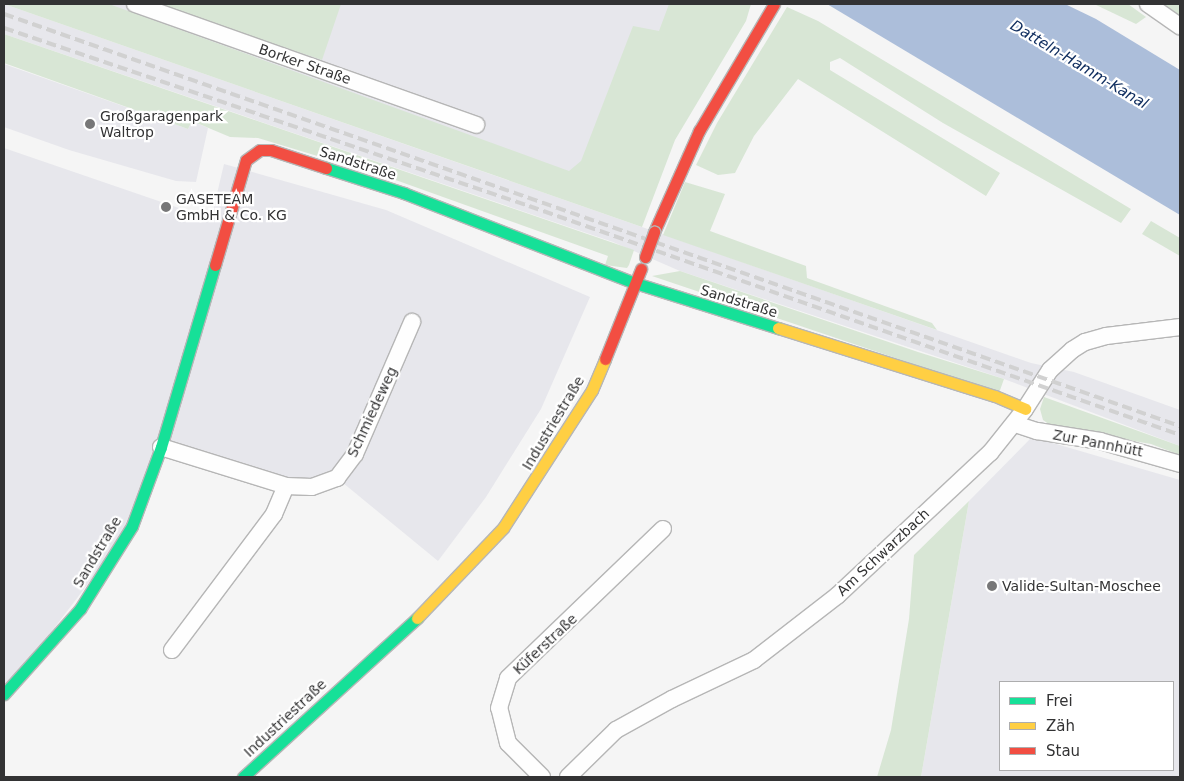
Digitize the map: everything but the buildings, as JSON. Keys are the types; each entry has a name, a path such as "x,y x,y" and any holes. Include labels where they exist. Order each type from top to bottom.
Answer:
{"street":[{"name":"Borker Straße","path":"135,4 476,125"},
{"name":"Industriestraße","path":"243,777 438,599 503,528 592,390 636,283 654,232 699,131 774,4"},
{"path":"1148,4 1180,26"},
{"name":"Sandstraße","path":"4,694 80,609 132,526 162,446 246,160 260,150 271,150 404,193 636,283 995,396 1025,409"},
{"name":"Schmiedeweg","path":"162,446 286,486 312,487 337,478 355,454 412,322"},
{"name":"Am Schwarzbach","path":"568,777 616,730 672,698 754,660 838,595 990,452 1015,424 1050,370 1085,342 1106,336 1180,327"},
{"name":"Zur Pannhütt","path":"1015,424 1037,431 1100,441 1180,464"},
{"path":"172,650 274,514 286,486"},
{"name":"Küferstraße","path":"542,777 508,743 499,708 508,678 663,529"}],"shaded area":[{"path":"4,4 1031,363 1074,372 1180,410 1180,446 1004,379 680,271 613,242 4,34"},
{"path":"54,4 731,4 619,200"},
{"name":"Großgaragenpark Waltrop","path":"4,64 188,129 192,121 208,128 196,182 176,181 69,150 4,127"},
{"path":"4,148 211,219 224,164 386,210 590,297 541,409 486,497 438,561 337,478 312,487 162,447 132,526 4,694"},
{"path":"1032,437 1180,480 1180,777 921,777 969,501"}],"green space":[{"path":"4,4 109,4 569,171 581,161 633,26 659,31 669,4 751,4 746,21 675,140 642,227"},
{"path":"155,4 341,4 322,60"},
{"path":"1094,4 1128,4 1146,17 1136,24"},
{"path":"1159,4 1180,4 1180,19"},
{"path":"787,7 818,21 1131,209 1121,223 943,123 840,58 830,62 830,70 1000,173 986,196 798,79 754,136 735,173 718,175 696,165 717,123"},
{"path":"4,34 634,250 629,265 627,268 605,265 608,256 390,178 258,138 230,137 192,121 188,129 4,63"},
{"path":"685,182 725,194 710,231 806,266 807,278 932,323 937,330 663,235"},
{"path":"1151,221 1180,238 1180,256 1142,234"},
{"path":"680,271 918,352 1004,379 999,393 652,276"},
{"path":"1044,397 1180,446 1180,455 1151,444 1053,427 1043,420 1040,409"},
{"path":"969,501 921,777 877,777 891,730 909,619 914,555"}],"water":[{"name":"Datteln-Hamm-Kanal","path":"827,4 1065,4 1096,19 1180,70 1180,215"}],"railway":[{"path":"4,14 1180,426"},
{"path":"4,28 529,206 1180,435"}],"traffic: fast":[{"path":"326,168 404,193 635,283 778,328"},
{"path":"4,694 80,609 132,526 161,447 215,265"},
{"path":"243,777 417,618"}],"traffic: slow":[{"path":"778,328 995,396 1025,409"},
{"path":"417,618 503,528 592,390 605,359"}],"traffic: jam":[{"path":"654,232 699,131 774,4"},
{"path":"215,265 246,160 260,150 271,150 326,168"},
{"path":"645,257 654,232"},
{"path":"605,359 641,269"}],"place":[{"name":"Großgaragenpark Waltrop","path":"90,124"},
{"name":"GASETEAM GmbH & Co. KG","path":"166,207"},
{"name":"Valide-Sultan-Moschee","path":"992,586"}]}
